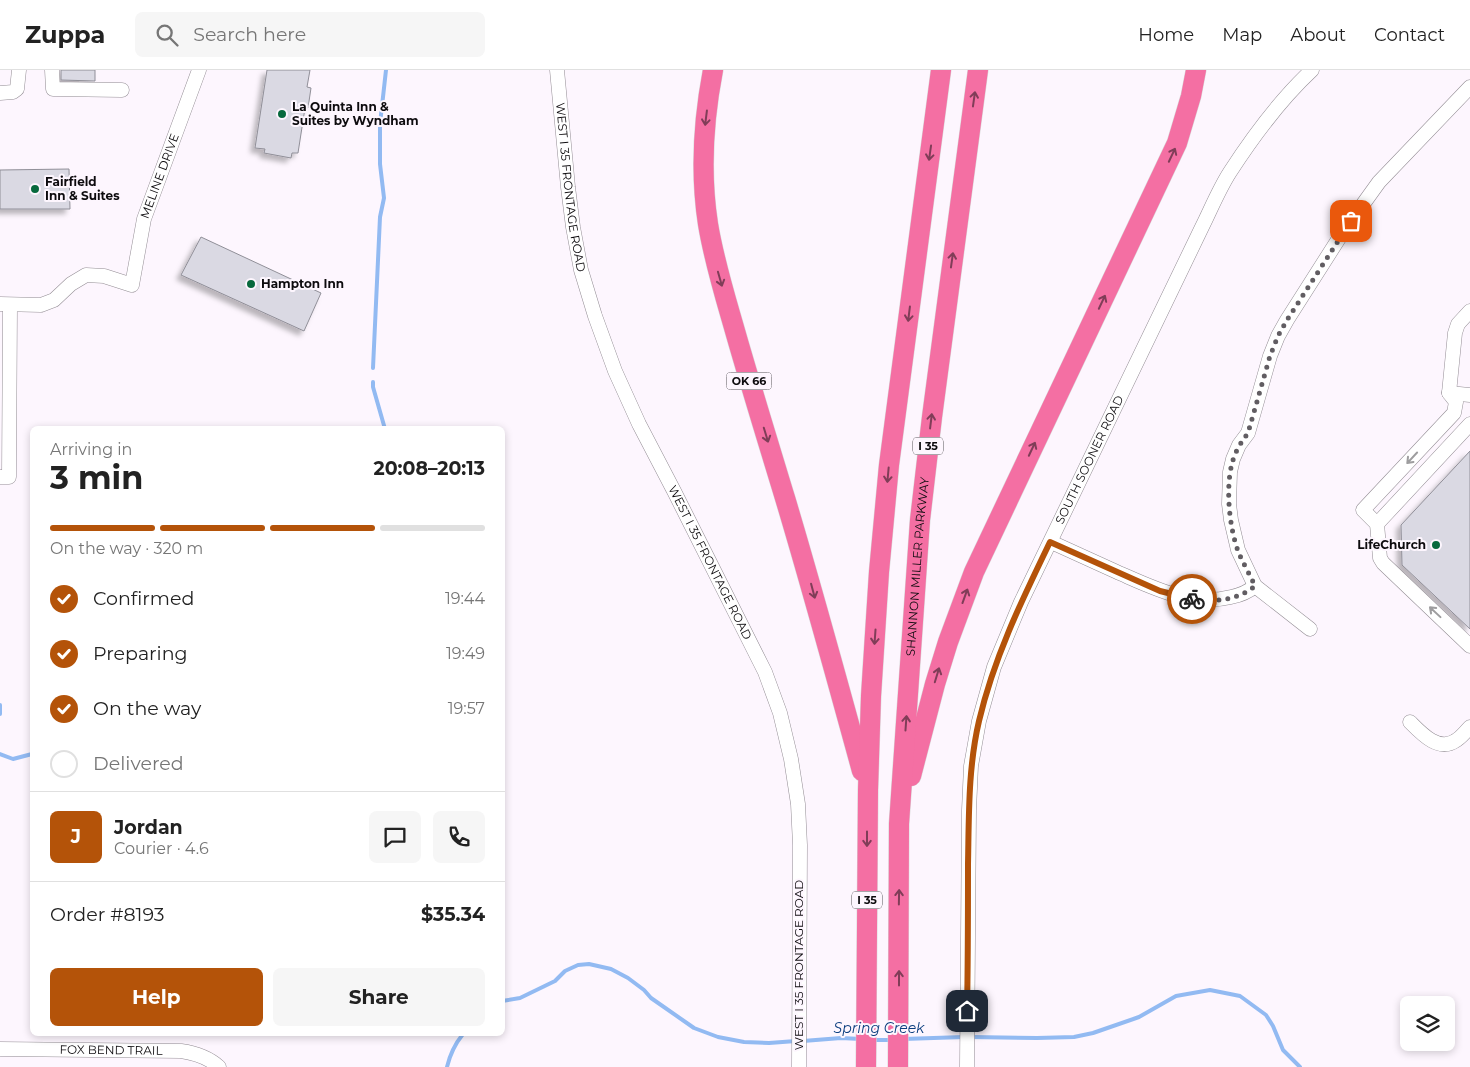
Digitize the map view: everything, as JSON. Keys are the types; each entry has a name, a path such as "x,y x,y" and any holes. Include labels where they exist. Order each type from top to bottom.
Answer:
{"highway":[{"name":"OK 66","path":"713,70 705,122 704,157 708,224 717,267 747,374 810,582 868,790"},
{"name":"I 35","path":"866,1067 868,790 871,696 879,572 888,475 941,70"},
{"name":"SHANNON MILLER PARKWAY","path":"898,1067 899,824 920,520 978,70"},
{"path":"899,824 935,684 948,642 974,572 1178,143 1196,70"}],"street":[{"path":"0,93 13,92 17,89 19,70"},
{"path":"52,70 53,89 122,90"},
{"name":"MELINE DRIVE","path":"5,305 41,305 54,300 71,284 86,275 104,276 132,285 144,219 199,70"},
{"name":"WEST I 35 FRONTAGE ROAD","path":"557,70 572,227 581,270 595,316 615,371 639,424 765,672 780,713 791,759 798,804 800,845 799,1067"},
{"name":"SOUTH SOONER ROAD","path":"967,1067 971,766 994,667 1021,602 1230,173 1269,118 1312,70"},
{"path":"1310,629 1255,586 1238,550 1234,536 1229,504 1230,472 1236,452 1248,433 1278,336 1287,320 1379,182 1470,87"},
{"path":"0,477 10,477 5,305"},
{"path":"1470,311 1456,329 1449,394 1456,402 1454,413 1362,510 1377,524 1380,558 1383,563 1470,646"},
{"path":"1449,394 1470,395"},
{"path":"1377,524 1470,424"},
{"path":"1428,440 1442,454"},
{"path":"1050,542 1160,591 1186,598 1199,600 1226,599 1243,594 1255,586"},
{"path":"1410,722 1435,743 1440,744 1456,741 1470,727"},
{"name":"FOX BEND TRAIL","path":"0,1050 174,1050 199,1055 219,1067"}],"building":[{"path":"61,70 95,70 95,81 61,80"},
{"name":"La Quinta Inn & Suites by Wyndham","path":"267,70 310,70 307,87 311,88 308,108 305,108 298,153 292,153 291,158 264,153 265,149 255,148"},
{"name":"Fairfield Inn & Suites","path":"69,169 70,209 0,209 0,170"},
{"name":"Hampton Inn","path":"201,237 321,293 304,331 181,275"},
{"name":"LifeChurch","path":"1470,451 1470,629 1402,565 1401,525"}],"waterway":[{"path":"373,368 380,217 384,198 380,164 380,124 386,70"},
{"path":"373,382 384,426"},
{"name":"Spring Creek","path":"0,705 0,714"},
{"name":"Spring Creek","path":"0,754 13,759 30,755"},
{"name":"Spring Creek","path":"505,1000 520,998 555,981 565,971 578,965 589,964 611,969 628,978 651,998 694,1028 718,1037 744,1042 796,1041"},
{"name":"Spring Creek","path":"970,1037 1074,1037 1093,1033 1139,1017 1176,996 1210,990 1240,996 1266,1015 1283,1050 1300,1067"},
{"path":"447,1067 453,1049 462,1036"},
{"name":"Spring Creek","path":"903,1039 964,1037"},
{"name":"Spring Creek","path":"803,1041 841,1038 861,1039"},
{"name":"Spring Creek","path":"873,1040 891,1040"}],"way so far":[{"path":"1192,599 1226,599 1250,591 1255,586 1238,550 1231,520 1229,487 1233,459 1239,445 1248,433 1270,356 1278,336 1351,221"}],"place":[{"name":"La Quinta Inn & Suites by Wyndham","path":"282,114"},
{"name":"Fairfield Inn & Suites","path":"35,189"},
{"name":"Hampton Inn","path":"251,284"},
{"name":"LifeChurch","path":"1436,545"}],"route":[{"path":"967,1011 971,766 979,721 994,667 1021,602 1050,542 1160,591 1192,599"}]}
